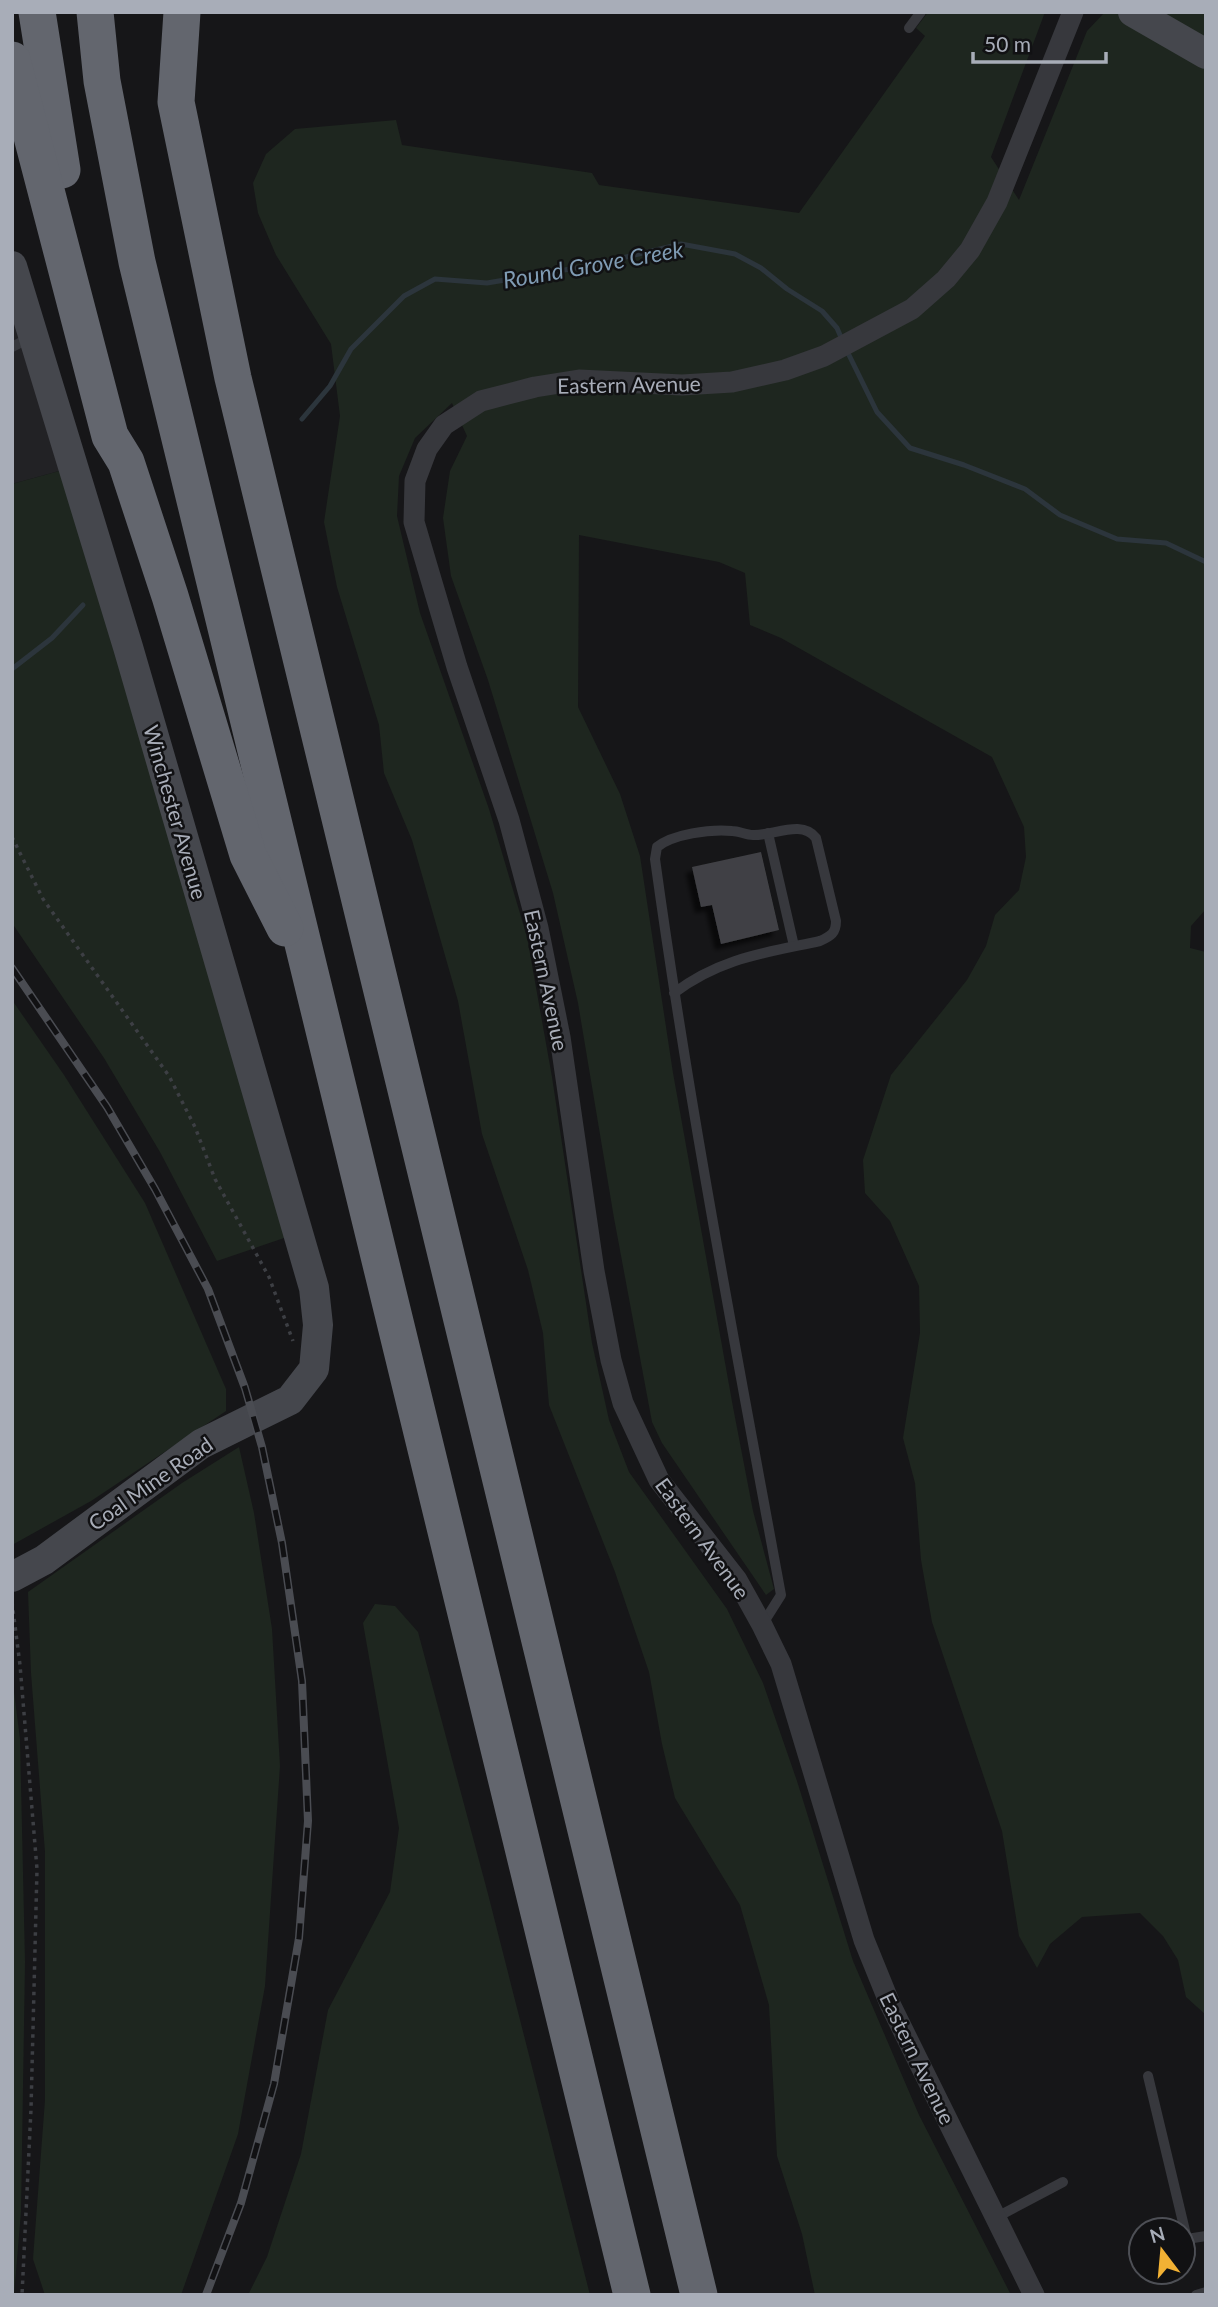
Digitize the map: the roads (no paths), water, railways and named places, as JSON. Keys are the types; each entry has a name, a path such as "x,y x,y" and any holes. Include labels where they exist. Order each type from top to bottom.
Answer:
{"highway":[{"path":"37,12 72,227 96,330 124,430 126,462"},
{"path":"95,12 102,81 137,262 632,2295"},
{"path":"159,12 233,378 699,2295"},
{"path":"176,102 182,12"},
{"path":"12,61 110,436 126,462 170,596 248,855 314,989"}],"street":[{"name":"Eastern Avenue","path":"1034,2295 890,2004 864,1940 781,1664 737,1580 659,1480 623,1403 611,1360 594,1271 560,1037 538,928 509,820 457,667 414,522 415,481 427,449 444,425 481,401 535,387 579,380 682,386 732,382 785,370 824,356 912,309 946,279 970,250 998,202 1073,12"},
{"path":"1133,12 1206,54"},
{"name":"Winchester Avenue","path":"12,266 23,341 128,647 314,1288 318,1325 313,1368"},
{"name":"Coal Mine Road","path":"12,1577 44,1560 201,1444 290,1400 313,1368"}],"lane":[{"path":"909,28 921,12"},
{"path":"674,993 695,977 742,957 832,936 836,929 836,920 816,838 811,831 801,828 753,835 719,831 681,836 665,841 657,848 655,859 674,993 781,1595 762,1625"},
{"path":"768,833 794,946"},
{"path":"1148,2076 1187,2239 1206,2236"},
{"path":"995,2218 1063,2182"},
{"path":"1196,2295 1206,2292"}],"waterway":[{"name":"Round Grove Creek","path":"302,419 330,386 351,349 404,296 435,279 487,283 588,266 681,244 735,254 761,268 787,289 822,311 837,328 843,342"},
{"name":"Round Grove Creek","path":"847,351 877,412 910,448 964,465 1025,489 1060,515 1117,539 1166,543 1206,562"},
{"name":"Round Grove Creek","path":"12,669 52,638 83,605"}],"railway":[{"path":"12,968 107,1107 155,1189 208,1289 245,1388 262,1447 282,1543 302,1681 308,1821 299,1938 274,2084 241,2203 206,2295"}]}
